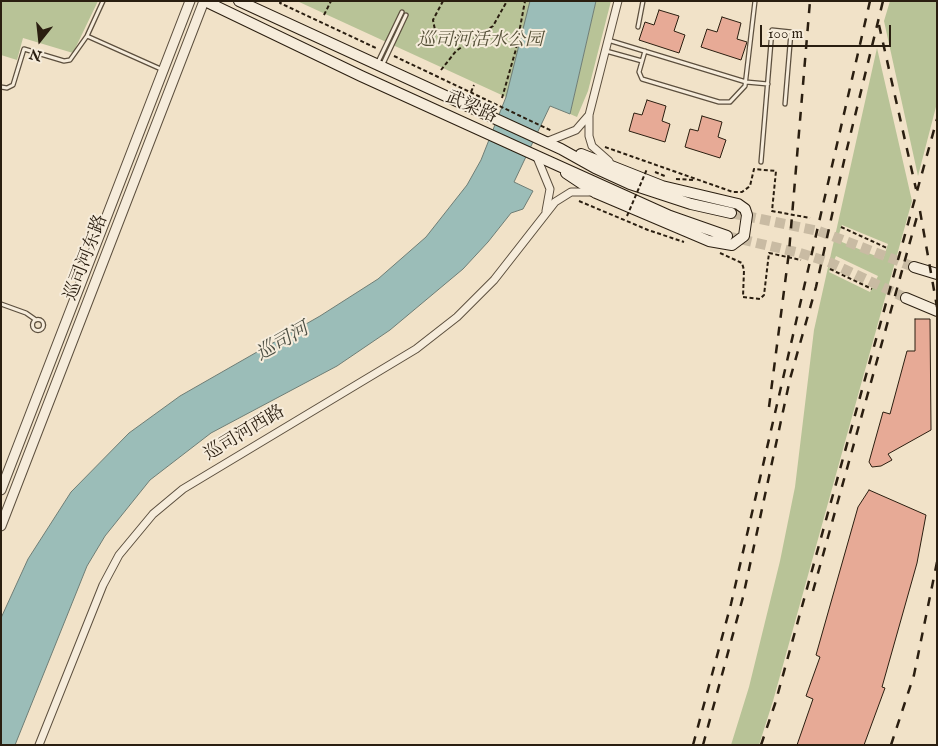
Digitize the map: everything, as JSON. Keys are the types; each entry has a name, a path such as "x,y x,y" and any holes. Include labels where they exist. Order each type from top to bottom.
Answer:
{"main road":[{"name":"武梁路","path":"205,1 532,154 670,216 727,236"},
{"name":"武梁路","path":"239,1 561,148 595,168 651,192 731,214"},
{"path":"558,165 596,193 709,241 732,245 744,236 747,215 742,206 662,186 561,148"},
{"path":"914,267 937,274"},
{"path":"906,298 937,311"}],"street":[{"name":"巡司河东路","path":"2,485 190,1"},
{"name":"巡司河东路","path":"1,526 205,1"},
{"path":"618,1 589,115 590,142 598,154 630,174"},
{"path":"546,142 576,130 589,115"},
{"name":"巡司河西路","path":"532,154 550,190 545,213"},
{"path":"565,195 581,190 596,193"},
{"name":"巡司河西路","path":"39,745 106,578 119,555 152,514 182,488 401,359 435,334 494,280 545,213 565,195"},
{"path":"2,485 16,488"}],"lane":[{"path":"1,87 7,88 13,85 24,49 67,61 76,54 87,36 103,1"},
{"path":"638,27 643,1"},
{"path":"645,51 639,72 642,78 724,103 732,100 746,82 755,1"},
{"path":"380,65 402,12"},
{"path":"380,65 406,15"},
{"path":"761,162 772,30 791,32 785,104"},
{"path":"87,36 163,70"},
{"path":"608,40 746,82 768,84"},
{"path":"606,50 642,61"},
{"path":"1,304 36,320"}],"path":[{"path":"324,16 330,1"},
{"path":"443,1 433,20 435,30 443,35 471,41"},
{"path":"441,70 456,51 493,26 507,1"},
{"path":"502,97 516,49 525,1"},
{"path":"471,92 474,85"},
{"path":"490,101 541,125"},
{"path":"590,142 725,191 742,192 751,184 754,169 776,171 772,211 810,218"},
{"path":"627,216 648,169"},
{"path":"672,179 696,180"},
{"path":"565,195 648,230 691,244"},
{"path":"841,227 887,248"},
{"path":"718,252 742,263 744,270 743,297 760,299 764,294 768,253 801,260"},
{"path":"830,269 872,289"}],"green space":[{"path":"1,1 98,1 73,53 23,38 17,60 1,55"},
{"name":"巡司河活水公园","path":"297,1 530,1 506,97"},
{"path":"596,1 611,1 588,91 577,117 570,114"},
{"path":"890,1 937,1 937,103 918,176 884,21"},
{"path":"877,48 912,201 773,701 759,745 731,745 749,687 780,561 795,487 814,330","holes":["842,225 888,244 883,259 837,240","836,256 878,276 870,292 829,272"]}],"water":[{"name":"巡司河","path":"530,1 596,1 570,114 550,106 514,182 533,191 523,209 511,213 463,269 390,330 337,366 211,433 150,480 105,536 87,566 15,745 1,745 1,618 28,559 71,492 129,433 180,396 320,316 378,279 426,237 467,185 481,160 506,97"}],"building":[{"path":"659,10 679,16 674,31 685,35 679,53 639,40 645,22 654,25"},
{"path":"722,17 741,23 737,39 747,42 741,60 701,47 707,29 717,32"},
{"path":"647,100 666,106 662,121 670,124 665,142 629,131 634,113 642,115"},
{"path":"702,116 722,122 718,137 726,140 720,158 685,147 690,129 698,131"},
{"path":"915,319 930,319 931,430 888,454 892,460 881,466 872,467 869,462 883,412 890,414 907,351 915,351"},
{"path":"869,490 926,515 917,563 882,687 885,688 864,745 797,745 813,699 806,696 820,657 816,655 858,507"}],"tunnel":[{"path":"731,213 819,231 914,267"},
{"path":"727,236 800,253 829,262 906,298"}],"railway":[{"path":"769,407 789,252 810,1"},
{"path":"693,745 731,604 870,1"},
{"path":"703,745 743,597 790,379 816,287 883,1"},
{"path":"879,25 916,189"},
{"path":"761,745 775,704 937,119"},
{"path":"920,211 937,307"},
{"path":"813,591 918,213"},
{"path":"891,745 914,675 937,562"}]}
